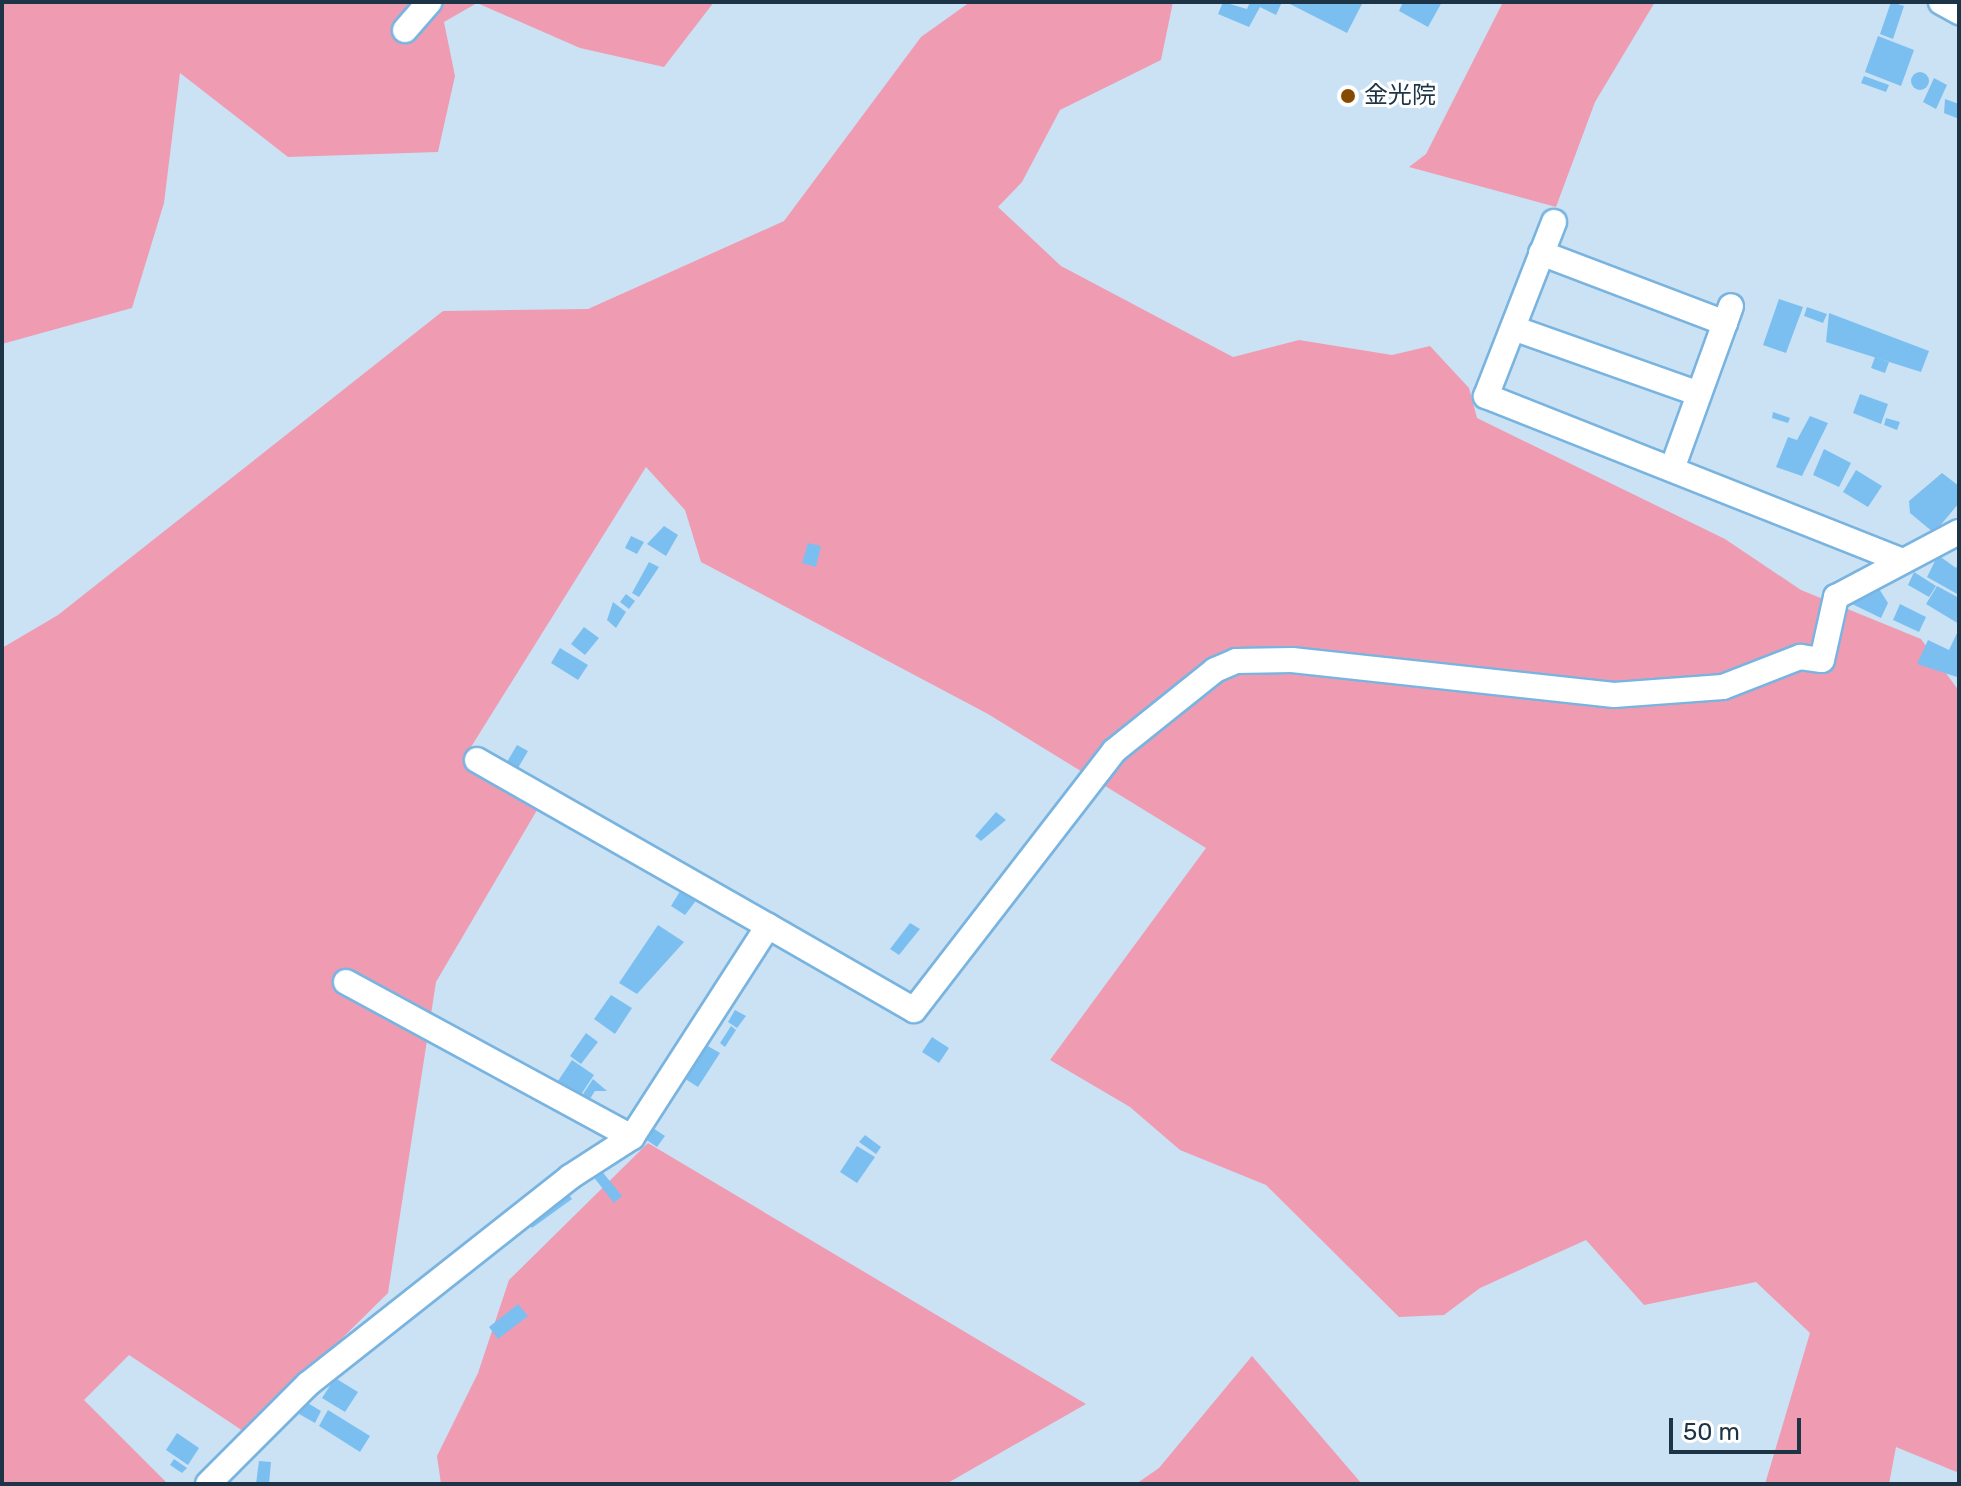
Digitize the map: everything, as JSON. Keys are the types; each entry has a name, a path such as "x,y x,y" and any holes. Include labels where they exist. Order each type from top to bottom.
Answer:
{"street":[{"path":"405,30 429,2"},
{"path":"1941,2 1959,12"},
{"path":"1554,222 1486,396 1903,561"},
{"path":"1541,253 1728,315 1672,469"},
{"path":"1513,328 1699,394"},
{"path":"477,760 914,1010 1114,751 1215,670 1236,661 1292,660 1614,695 1723,687 1800,657 1822,660 1832,601 1959,532"},
{"path":"208,1484 308,1384 570,1177 632,1137 768,926"},
{"path":"346,982 632,1137"}],"shaded area":[{"path":"2,2 714,2 664,67 580,48 477,3 444,22 455,76 438,152 288,157 180,73 164,203 132,308 2,344"},
{"path":"970,2 1173,2 1161,60 1060,110 1022,182 998,207 1061,266 1233,357 1299,340 1392,355 1430,346 1469,388 1477,418 1725,539 1801,590 1921,639 1959,691 1959,1473 1896,1447 1889,1484 1765,1484 1810,1333 1756,1282 1644,1305 1586,1240 1480,1288 1444,1315 1399,1317 1266,1185 1180,1150 1130,1107 1050,1060 1206,848 988,714 701,562 685,510 646,467 466,755 540,805 436,982 388,1293 246,1433 129,1355 84,1400 168,1484 2,1484 2,648 58,615 443,311 588,309 784,221 921,37"},
{"path":"1503,2 1655,2 1595,102 1556,207 1409,167 1426,154"},
{"path":"648,1143 1086,1404 946,1484 441,1484 437,1456 478,1373 509,1280"},
{"path":"1252,1356 1362,1484 1136,1484 1159,1468"}],"building":[{"path":"1223,2 1247,9 1250,2 1282,2 1276,15 1260,7 1249,27 1218,14"},
{"path":"1286,2 1363,2 1347,33"},
{"path":"1403,2 1442,2 1428,27 1399,11"},
{"path":"1891,2 1904,6 1893,39 1880,34"},
{"path":"1878,36 1914,50 1901,86 1865,72"},
{"path":"1916,72 1924,72 1929,81 1927,88 1916,90 1911,85 1911,77"},
{"path":"1864,76 1889,85 1886,92 1861,83"},
{"path":"1934,78 1947,85 1936,109 1923,102"},
{"path":"1945,99 1959,104 1959,119 1944,113"},
{"path":"1779,299 1803,307 1786,353 1763,345"},
{"path":"1807,307 1827,314 1823,323 1804,316"},
{"path":"1829,313 1929,351 1921,372 1826,342"},
{"path":"1875,357 1889,362 1885,373 1871,368"},
{"path":"1860,394 1888,404 1881,424 1853,413"},
{"path":"1773,412 1790,418 1788,423 1772,418"},
{"path":"1810,416 1828,423 1802,476 1776,467 1788,437 1797,440"},
{"path":"1886,418 1900,422 1897,430 1884,425"},
{"path":"1824,449 1851,463 1839,487 1813,475"},
{"path":"1856,470 1882,486 1868,507 1843,492"},
{"path":"1942,473 1959,486 1959,503 1934,533 1910,513 1909,501"},
{"path":"664,526 678,535 666,556 647,544"},
{"path":"631,536 644,542 637,554 625,548"},
{"path":"808,543 821,546 816,567 802,563"},
{"path":"1938,555 1956,568 1959,562 1959,595 1927,577"},
{"path":"649,562 659,567 639,597 632,593"},
{"path":"1914,572 1936,586 1929,597 1908,585"},
{"path":"1876,584 1888,603 1881,618 1850,603 1853,595 1872,594"},
{"path":"1937,586 1959,598 1959,624 1926,604"},
{"path":"626,594 635,601 629,609 620,602"},
{"path":"613,602 626,612 616,628 607,620"},
{"path":"1900,604 1926,617 1919,632 1893,620"},
{"path":"584,627 599,638 585,655 571,644"},
{"path":"1959,629 1957,677 1917,664 1928,640 1949,650"},
{"path":"560,648 588,665 578,680 551,663"},
{"path":"517,745 528,751 518,768 507,762"},
{"path":"996,812 1006,820 981,841 975,836"},
{"path":"682,888 698,898 685,915 671,906"},
{"path":"910,923 920,929 899,955 890,949"},
{"path":"658,925 684,942 637,994 619,983"},
{"path":"611,995 632,1008 615,1034 594,1019"},
{"path":"735,1010 746,1016 737,1028 728,1022"},
{"path":"731,1026 736,1030 725,1047 720,1043"},
{"path":"586,1033 598,1042 581,1064 570,1056"},
{"path":"932,1037 949,1048 939,1063 922,1052"},
{"path":"699,1041 720,1053 698,1087 679,1075"},
{"path":"572,1060 594,1075 576,1102 554,1087"},
{"path":"593,1079 607,1091 595,1091 586,1105 579,1100"},
{"path":"650,1126 665,1136 657,1147 642,1137"},
{"path":"865,1135 881,1147 876,1154 859,1142"},
{"path":"857,1146 875,1157 857,1183 840,1172"},
{"path":"600,1169 622,1196 614,1203 592,1175"},
{"path":"566,1191 572,1199 532,1228 527,1221"},
{"path":"518,1304 528,1316 498,1339 489,1327"},
{"path":"335,1378 358,1392 345,1412 322,1398"},
{"path":"306,1402 321,1411 315,1423 299,1414"},
{"path":"328,1410 370,1436 360,1452 319,1426"},
{"path":"177,1433 199,1448 188,1465 166,1450"},
{"path":"174,1459 187,1468 182,1473 170,1465"},
{"path":"259,1461 271,1462 269,1484 256,1484"}],"place":[{"name":"金光院","path":"1348,96"}]}
